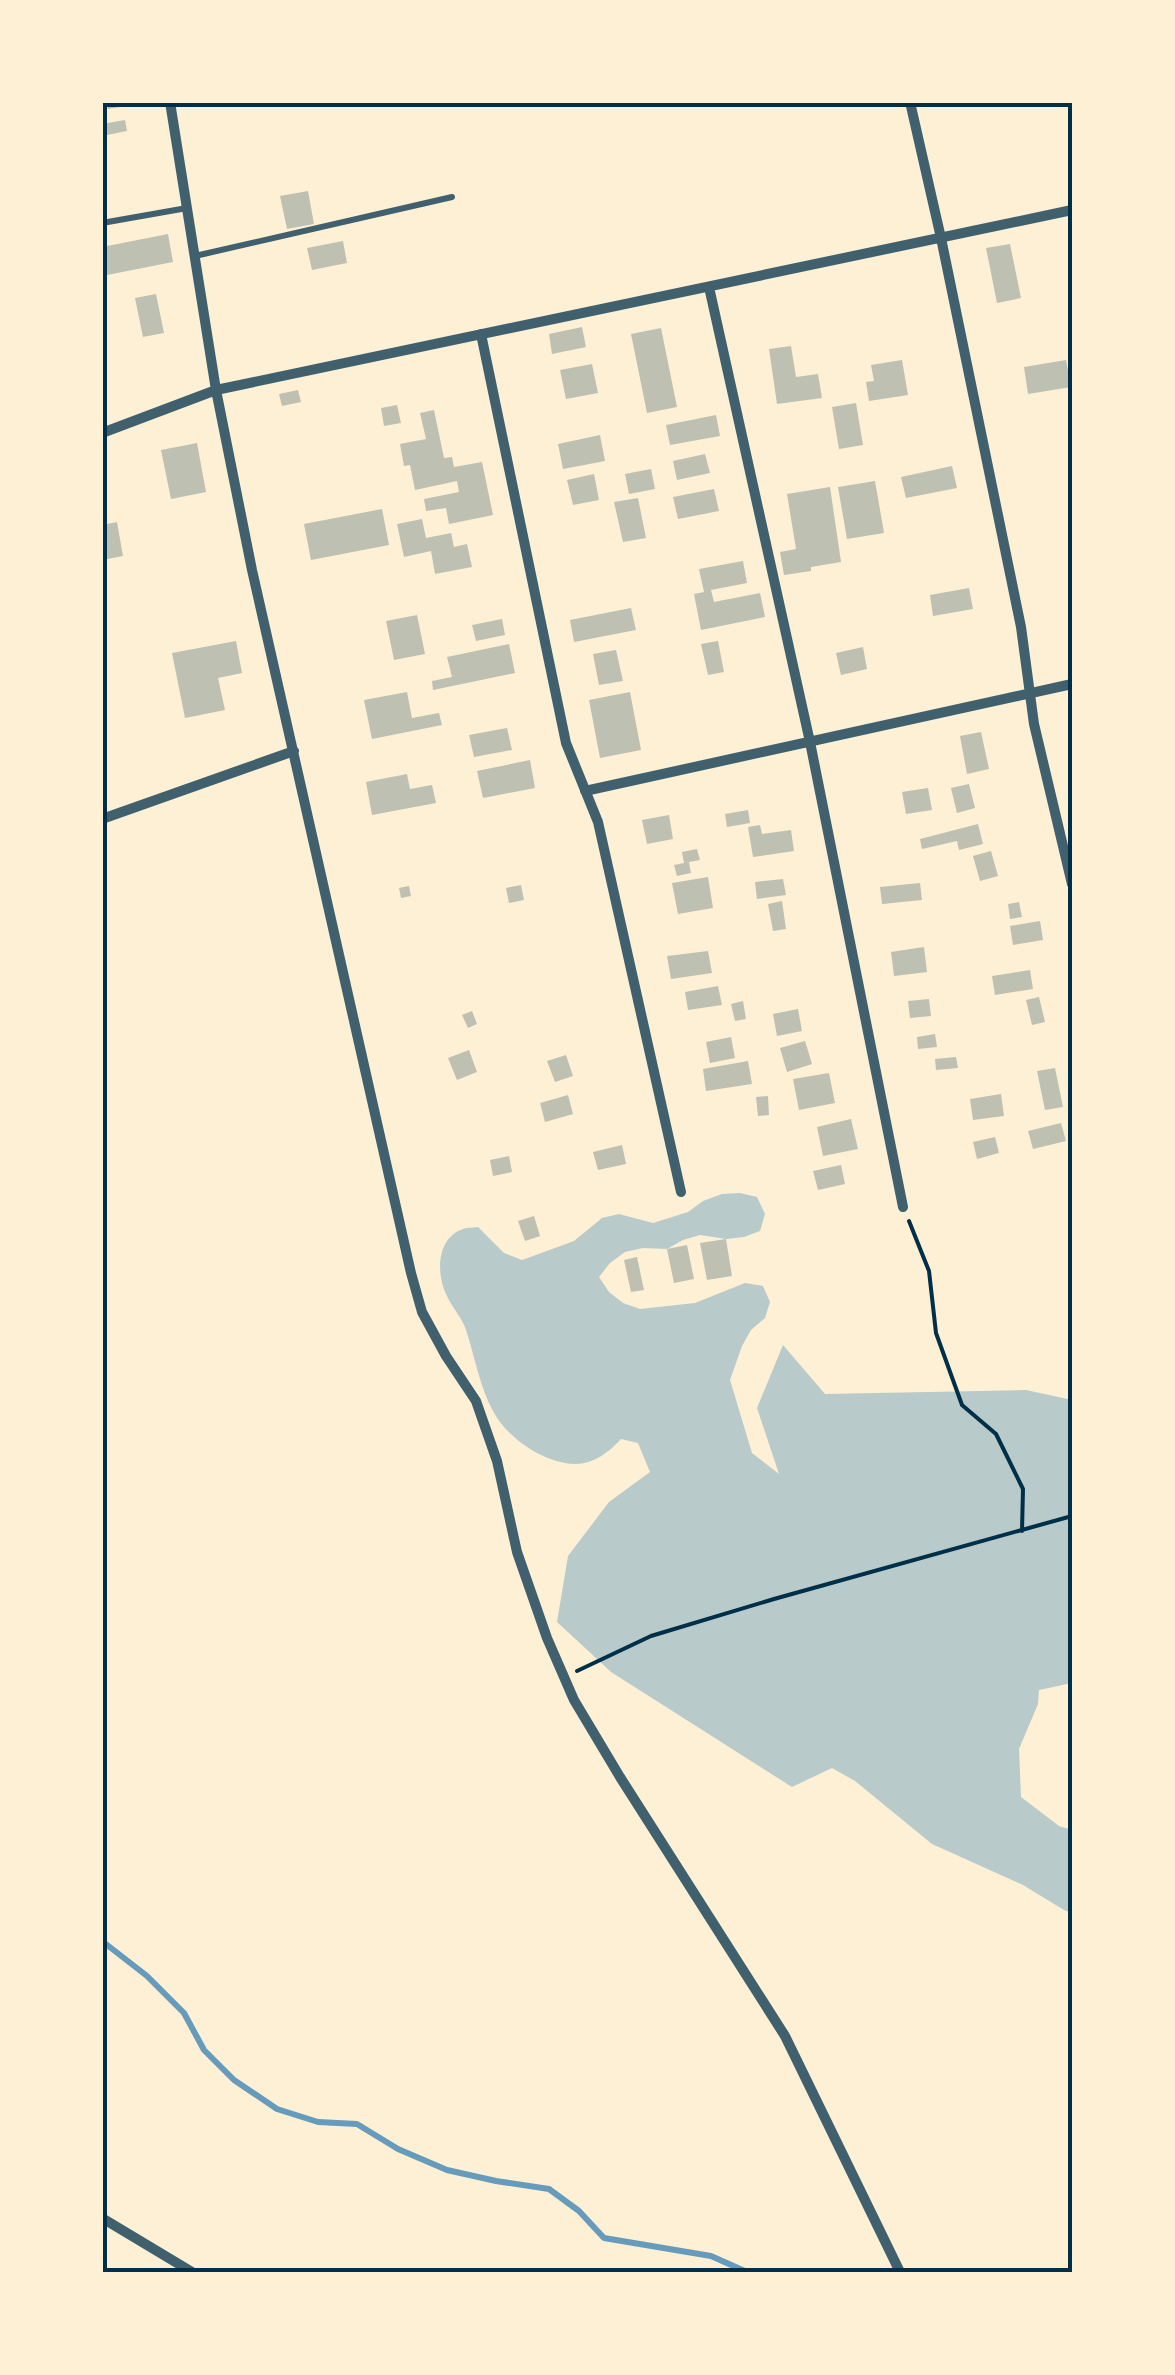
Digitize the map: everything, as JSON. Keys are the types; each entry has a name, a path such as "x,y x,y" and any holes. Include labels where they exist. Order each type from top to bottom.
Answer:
{"street":[{"path":"170,102 216,390 252,570 422,1312 476,1401 496,1461 516,1552 574,1700 785,2036 900,2272"},
{"path":"910,102 1021,627 1034,724 1072,884"},
{"path":"102,433 216,390 1072,210"},
{"path":"708,287 810,742 903,1207"},
{"path":"481,334 566,744 598,822 681,1192"},
{"path":"585,791 1072,684"},
{"path":"102,818 294,751"},
{"path":"102,2218 192,2272"}],"lane":[{"path":"194,256 452,197"},
{"path":"102,224 187,208"}],"path":[{"path":"903,1207 929,1271 936,1333 962,1405 996,1434 1022,1489 1022,1530"},
{"path":"565,1679 652,1636 1072,1516"}],"shaded area":[{"path":"722,1194 757,1197 765,1214 760,1231 726,1239 700,1235 667,1249 625,1252 599,1277 623,1303 640,1309 695,1303 745,1283 763,1286 770,1302 765,1318 751,1330 730,1380 752,1453 779,1474 757,1408 783,1345 825,1394 1026,1390 1072,1400 1072,1683 1039,1690 1038,1704 1019,1749 1021,1797 1059,1826 1072,1830 1072,1913 1023,1885 932,1844 855,1781 832,1768 792,1787 611,1672 557,1622 568,1556 609,1502 650,1472 638,1443 621,1439 589,1462 563,1463 539,1454 507,1431 488,1401 464,1325 443,1287 443,1249 454,1234 478,1227 504,1253 522,1260 574,1241 602,1218 619,1214 653,1223 688,1212"}],"building":[{"path":"106,102 125,102 126,106 108,109"},
{"path":"125,120 127,131 102,136 102,124"},
{"path":"308,191 314,224 287,229 280,196"},
{"path":"168,234 173,262 102,276 102,247"},
{"path":"343,241 347,263 312,270 307,248"},
{"path":"1010,244 1021,298 997,303 986,248"},
{"path":"156,294 164,333 143,337 135,298"},
{"path":"582,327 586,347 552,354 549,334"},
{"path":"661,328 677,407 647,413 631,334"},
{"path":"791,346 796,377 818,374 822,398 777,404 769,349"},
{"path":"902,360 908,395 869,401 866,382 874,381 871,365"},
{"path":"1066,360 1071,387 1028,394 1024,367"},
{"path":"592,364 598,393 566,399 560,370"},
{"path":"298,390 301,402 282,406 279,394"},
{"path":"856,403 863,445 839,449 832,407"},
{"path":"397,405 401,423 384,426 381,408"},
{"path":"434,410 444,458 452,457 454,467 482,462 493,515 449,524 446,508 426,511 424,499 459,492 457,481 415,490 410,465 404,466 400,444 426,439 420,413"},
{"path":"716,415 720,436 670,445 666,425"},
{"path":"600,435 605,461 563,469 558,444"},
{"path":"197,443 206,492 171,499 161,450"},
{"path":"705,454 710,473 677,480 673,461"},
{"path":"952,466 957,488 906,498 901,477"},
{"path":"651,469 655,489 629,494 625,474"},
{"path":"594,474 599,500 573,505 567,480"},
{"path":"875,481 884,533 847,539 838,487"},
{"path":"830,487 841,562 784,575 780,552 796,549 787,494"},
{"path":"714,489 719,511 678,519 673,497"},
{"path":"638,498 646,538 623,542 614,502"},
{"path":"382,509 389,545 311,560 304,524"},
{"path":"422,519 426,538 451,533 454,547 467,544 472,567 435,574 431,551 404,557 397,524"},
{"path":"117,522 123,556 102,560 102,525"},
{"path":"743,561 747,583 711,590 714,602 760,593 765,617 701,630 694,594 704,592 699,569"},
{"path":"969,588 973,609 933,616 930,595"},
{"path":"631,608 636,630 574,642 570,620"},
{"path":"417,615 425,654 394,660 386,621"},
{"path":"502,619 505,635 476,641 472,625"},
{"path":"236,641 242,673 218,678 225,710 185,718 172,653"},
{"path":"718,641 724,672 708,675 701,644"},
{"path":"509,644 515,673 433,690 432,681 452,677 447,657"},
{"path":"863,647 867,669 841,675 836,653"},
{"path":"616,650 623,681 599,685 593,654"},
{"path":"407,692 412,718 439,713 442,725 372,739 364,700"},
{"path":"630,692 641,750 600,758 589,700"},
{"path":"507,728 512,750 474,757 469,735"},
{"path":"981,732 989,769 967,774 960,736"},
{"path":"530,760 535,788 483,798 477,771"},
{"path":"407,774 410,789 432,785 436,803 372,815 366,782"},
{"path":"969,784 975,808 957,813 951,788"},
{"path":"928,788 932,810 906,814 902,792"},
{"path":"748,810 750,823 727,827 725,814"},
{"path":"669,815 673,839 647,844 642,820"},
{"path":"978,824 983,844 959,850 957,841 922,849 920,839"},
{"path":"760,825 762,834 791,830 794,851 753,857 748,827"},
{"path":"697,849 700,860 689,862 691,873 677,876 674,865 684,863 682,852"},
{"path":"991,851 998,876 980,881 973,856"},
{"path":"708,877 713,908 678,914 672,883"},
{"path":"783,879 786,895 757,899 755,882"},
{"path":"920,883 922,900 882,904 880,887"},
{"path":"521,885 524,900 509,903 506,888"},
{"path":"409,886 411,896 401,898 399,888"},
{"path":"782,901 786,929 773,931 768,904"},
{"path":"1019,902 1022,917 1010,919 1008,904"},
{"path":"1040,921 1043,940 1013,945 1010,926"},
{"path":"924,947 927,972 894,976 891,952"},
{"path":"708,951 712,973 671,979 667,956"},
{"path":"1030,970 1033,989 995,995 992,976"},
{"path":"718,986 722,1005 688,1010 685,992"},
{"path":"1039,997 1045,1022 1032,1025 1026,1000"},
{"path":"929,999 931,1016 910,1018 908,1001"},
{"path":"743,1001 746,1019 735,1021 731,1004"},
{"path":"798,1009 802,1031 777,1036 773,1014"},
{"path":"472,1011 477,1024 468,1028 462,1015"},
{"path":"935,1034 937,1047 918,1049 917,1037"},
{"path":"731,1037 735,1058 710,1063 706,1042"},
{"path":"805,1041 812,1064 787,1072 780,1048"},
{"path":"469,1050 477,1072 457,1080 448,1058"},
{"path":"566,1055 573,1076 555,1082 547,1061"},
{"path":"956,1057 958,1068 936,1070 935,1059"},
{"path":"748,1061 752,1084 706,1091 703,1069"},
{"path":"1055,1068 1063,1107 1045,1110 1037,1071"},
{"path":"829,1073 835,1103 799,1110 793,1079"},
{"path":"1001,1094 1004,1116 973,1120 970,1099"},
{"path":"568,1095 573,1114 545,1122 540,1103"},
{"path":"768,1096 769,1115 758,1116 756,1097"},
{"path":"851,1119 858,1149 823,1156 817,1127"},
{"path":"1061,1123 1066,1141 1033,1149 1028,1131"},
{"path":"995,1137 999,1153 977,1159 973,1142"},
{"path":"622,1145 626,1164 598,1170 593,1152"},
{"path":"509,1156 512,1172 493,1176 490,1160"},
{"path":"841,1165 845,1184 818,1190 813,1171"},
{"path":"534,1216 540,1236 525,1241 518,1221"},
{"path":"726,1239 732,1276 707,1280 700,1243"},
{"path":"687,1245 694,1279 674,1283 667,1249"},
{"path":"637,1257 644,1290 631,1292 624,1260"}],"waterway":[{"path":"102,1941 147,1976 184,2013 204,2050 234,2080 277,2109 318,2122 357,2124 398,2149 447,2170 549,2189 579,2211 604,2238 711,2256 747,2272"}]}
